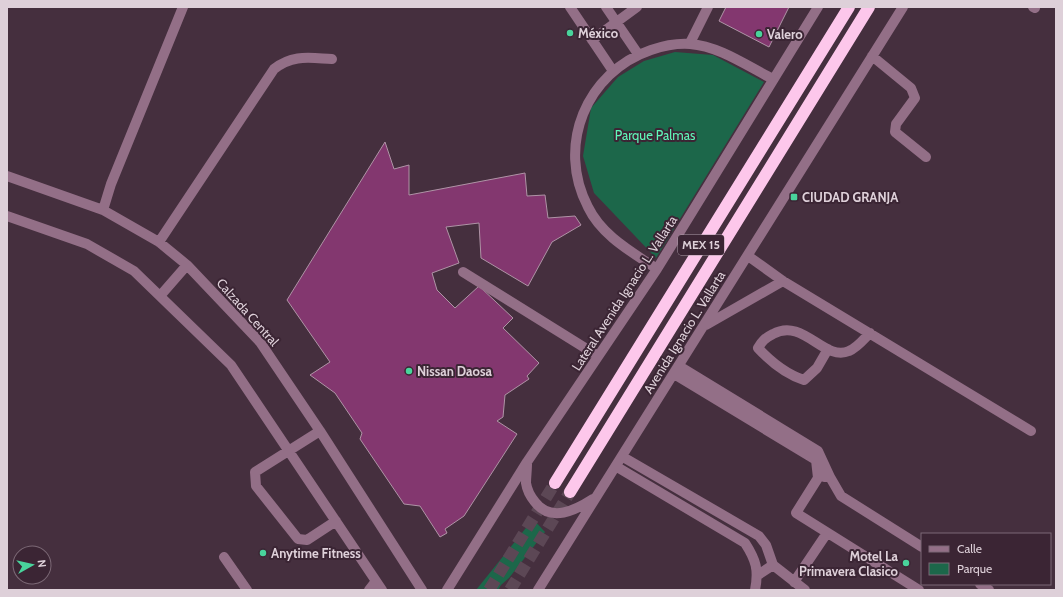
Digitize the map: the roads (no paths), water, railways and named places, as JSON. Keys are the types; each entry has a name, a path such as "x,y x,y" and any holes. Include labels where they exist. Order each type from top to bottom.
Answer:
{"highway":[{"name":"MEX 15","path":"554,483 849,7"},
{"name":"Avenida Ignacio L. Vallarta","path":"570,492 869,7"},
{"path":"856,27 873,7"}],"street":[{"path":"103,210 111,184 183,7"},
{"path":"570,7 613,71"},
{"path":"606,7 638,54"},
{"path":"592,40 636,7"},
{"path":"690,44 708,7"},
{"name":"Lateral Avenida Ignacio L. Vallarta","path":"447,590 527,462 657,269 818,7"},
{"name":"Avenida Ignacio L. Vallarta","path":"538,590 596,496 623,457 903,7"},
{"path":"657,269 604,231 588,207 577,176 574,146 581,116 596,88 613,71 638,54 663,46 690,44 714,48 773,79"},
{"path":"872,56 912,88 915,98 896,124 895,132 926,157"},
{"path":"159,242 274,69 284,62 295,58 332,59"},
{"name":"Calzada Central","path":"7,176 103,210 159,242 187,265 260,342 320,430 422,590"},
{"path":"7,216 88,244 134,271 231,365 382,590"},
{"path":"748,256 783,281 1031,431"},
{"path":"160,296 187,265"},
{"path":"463,272 598,356"},
{"path":"704,326 783,281"},
{"path":"828,349 817,368 804,380 796,377 771,361 758,348 763,339 780,330 792,330 835,352 848,352 870,333"},
{"path":"677,370 818,451 840,496 921,546"},
{"path":"677,370 816,460 818,478 796,513 919,590"},
{"path":"320,430 289,452 254,472 256,486 298,539 307,540 336,521"},
{"path":"623,457 760,536 768,549 773,565 801,588 827,533"},
{"path":"527,462 526,484 530,495 537,506 547,512 568,512 579,508 596,496"},
{"path":"616,467 745,543 753,554 758,575 755,590"},
{"path":"818,478 830,477"},
{"path":"224,557 247,590"},
{"path":"758,575 773,565"},
{"path":"369,590 376,581"}],"tunnel":[{"path":"489,590 555,483"},
{"path":"510,590 570,492"}],"place":[{"name":"México","path":"570,33"},
{"name":"Valero","path":"759,34"},
{"name":"CIUDAD GRANJA","path":"794,197"},
{"name":"Nissan Daosa","path":"409,371"},
{"name":"Anytime Fitness","path":"263,553"},
{"name":"Motel La Primavera Clasico","path":"906,563"}],"park label":[{"name":"Parque Palmas","path":"655,135"}]}
